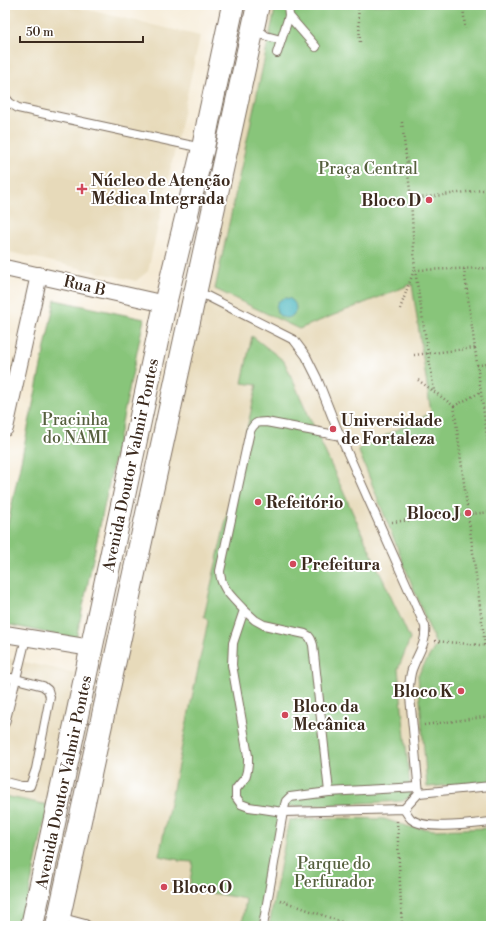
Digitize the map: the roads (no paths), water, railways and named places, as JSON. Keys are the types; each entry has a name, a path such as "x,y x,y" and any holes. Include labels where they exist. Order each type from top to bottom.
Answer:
{"street":[{"name":"Avenida Doutor Valmir Pontes","path":"32,926 165,304 203,148 234,5"},
{"name":"Avenida Doutor Valmir Pontes","path":"58,922 258,5"},
{"name":"Rua B","path":"5,268 165,304"},
{"path":"5,428 38,275"},
{"path":"5,634 91,648"}],"lane":[{"path":"277,53 289,16 288,5"},
{"path":"289,16 316,47"},
{"path":"253,26 266,36 281,40"},
{"path":"5,97 10,103 18,108 203,148"},
{"path":"196,290 294,340 306,356 426,626 425,640 410,675 409,686 418,790 400,809"},
{"path":"329,792 313,645 311,639 305,634 264,624 255,620 225,589 220,578 220,571 250,431 253,425 258,422 266,422 341,436"},
{"path":"244,610 233,643 232,654 232,665 248,756 245,778 236,789 236,797 240,804 249,807 283,812 400,809 417,823 424,825 446,826 491,822"},
{"path":"5,723 26,638"},
{"path":"5,677 43,686 48,690 50,697 36,769 30,786 21,786 5,782"},
{"path":"264,926 283,812 286,801 289,798 329,792 363,790 418,790 491,786"},
{"path":"58,922 85,924 88,926"}],"water":[{"path":"282,298 290,298 296,304 296,312 290,318 282,318 276,312 276,304"},
{"path":"491,373 491,390 487,386 486,379"}],"place":[{"name":"Núcleo de Atenção Médica Integrada","path":"82,189"},
{"name":"Bloco D","path":"429,200"},
{"name":"Universidade de Fortaleza","path":"333,429"},
{"name":"Refeitório","path":"258,502"},
{"name":"Bloco J","path":"468,513"},
{"name":"Prefeitura","path":"293,564"},
{"name":"Bloco K","path":"461,691"},
{"name":"Bloco da Mecânica","path":"285,715"},
{"name":"Bloco O","path":"164,887"}],"park label":[{"name":"Praça Central","path":"368,168"},
{"name":"Pracinha do NAMI","path":"75,428"},
{"name":"Parque do Perfurador","path":"334,872"}]}
